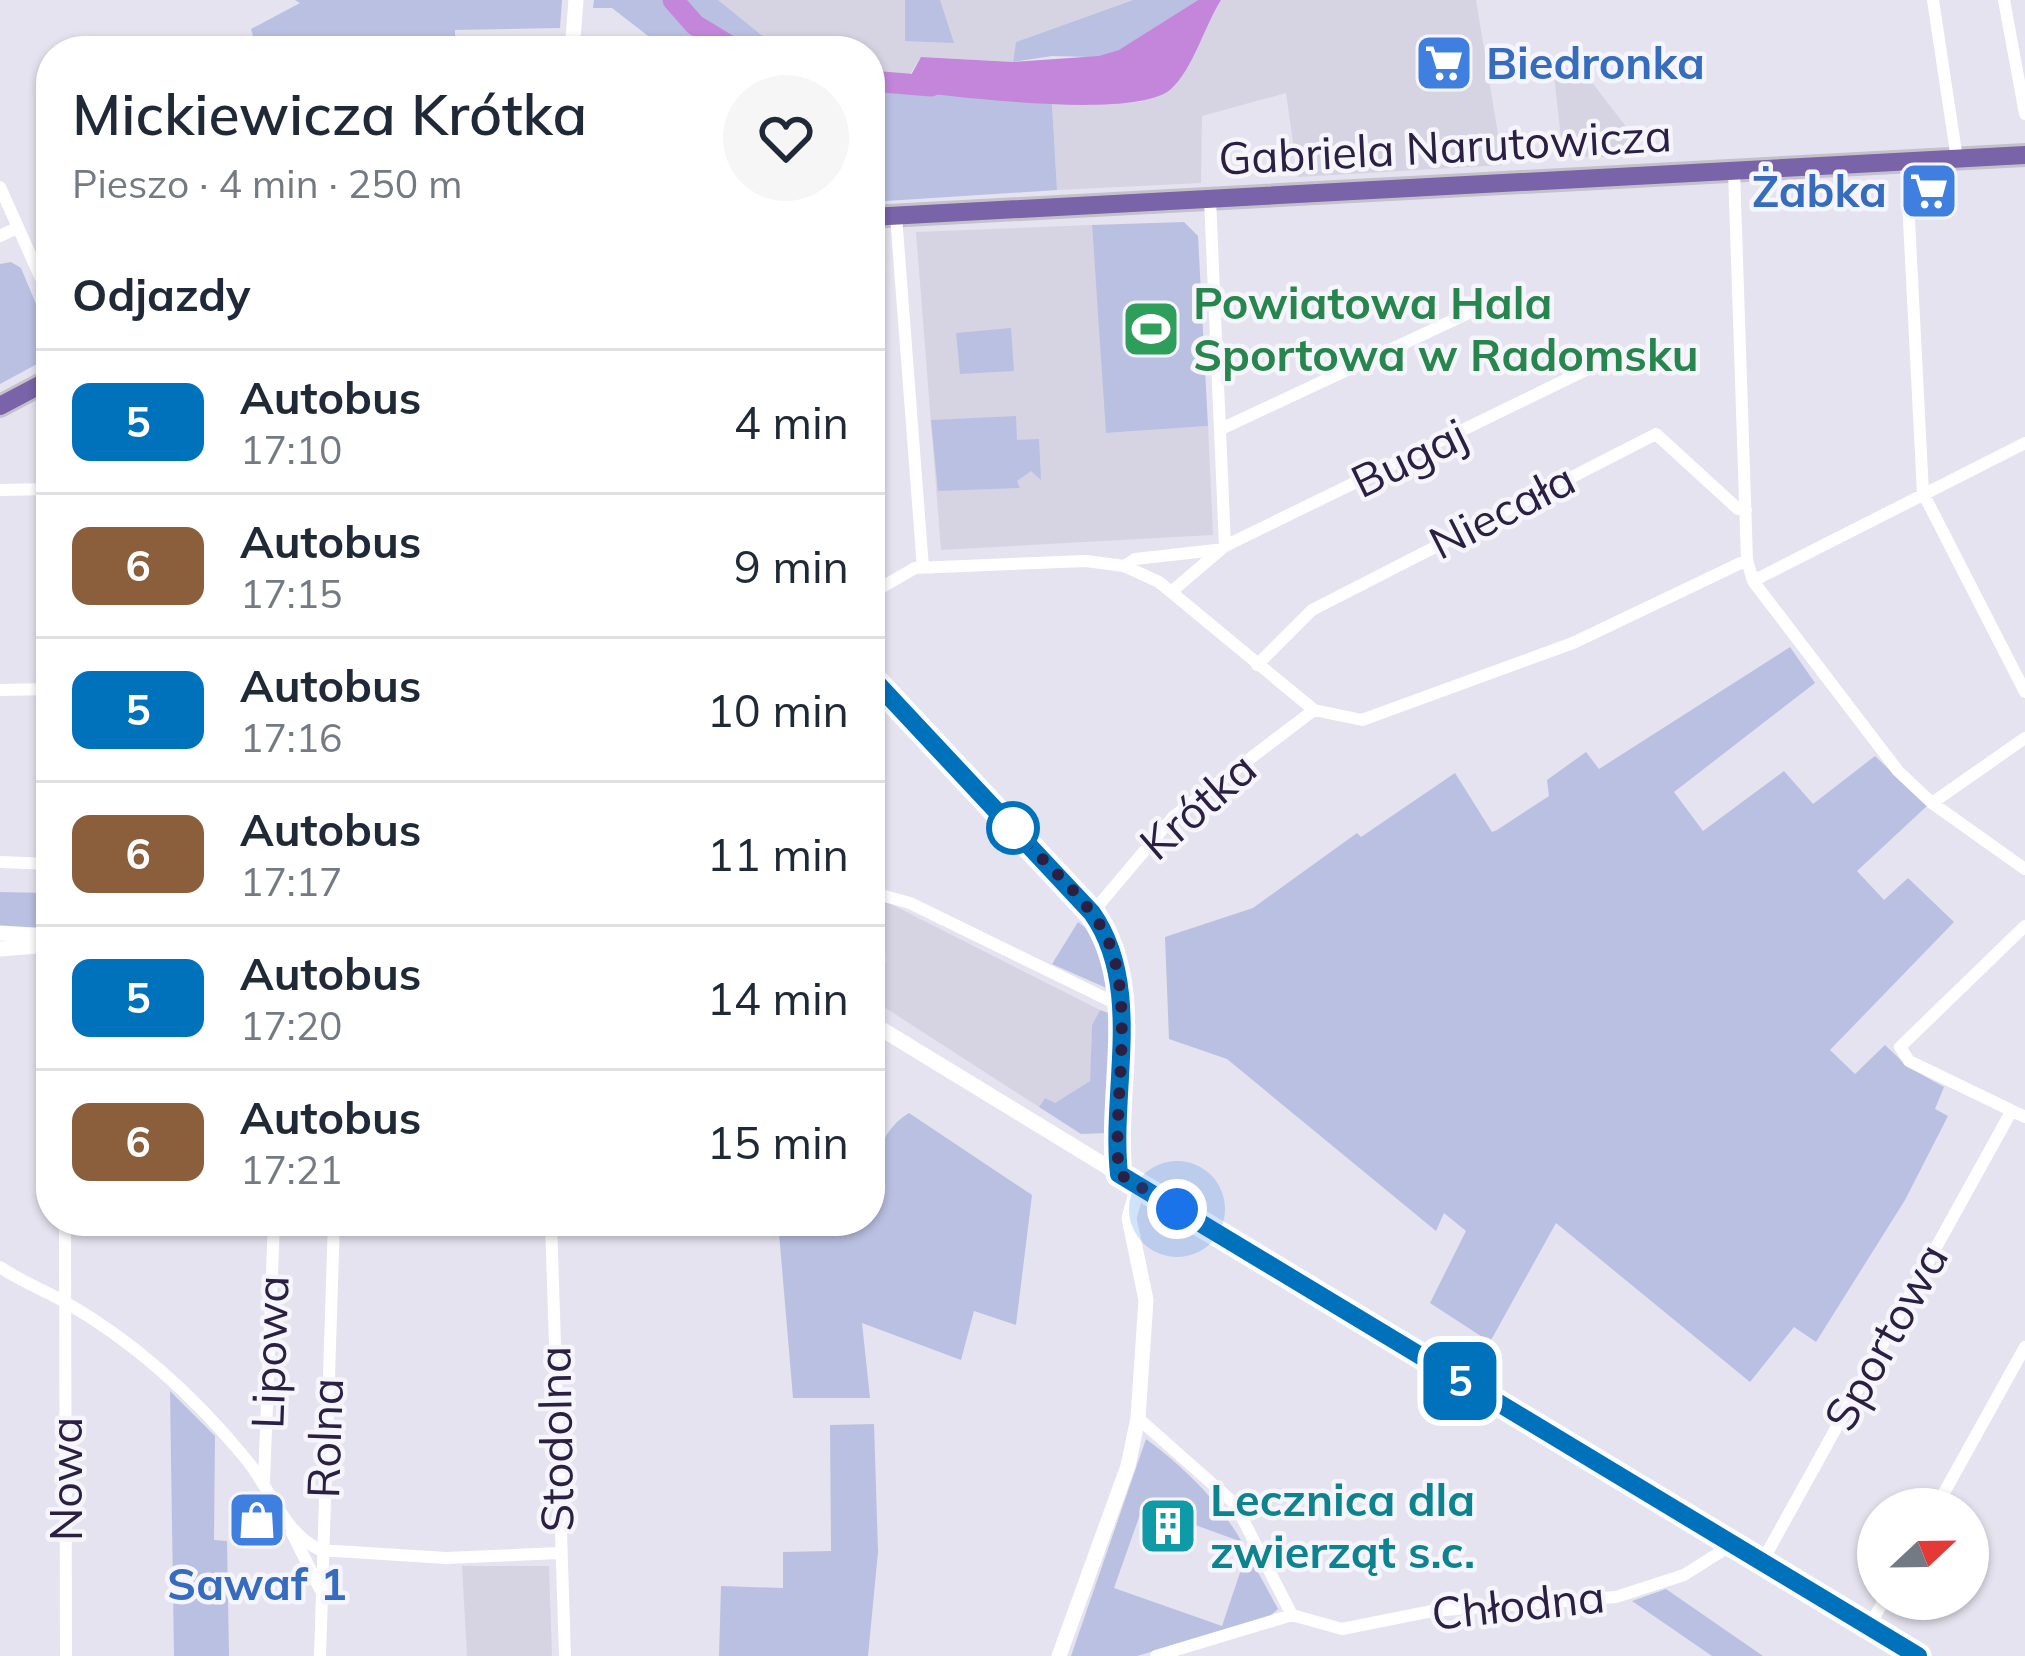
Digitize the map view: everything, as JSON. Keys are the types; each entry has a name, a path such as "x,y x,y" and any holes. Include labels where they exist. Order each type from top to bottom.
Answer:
{"main road":[{"name":"Gabriela Narutowicza","path":"885,216 2025,155"},
{"path":"0,406 36,388"},
{"path":"885,692 1092,913 1116,958 1119,1174 1918,1656"}],"street":[{"path":"573,36 576,0"},
{"path":"1933,0 1957,159"},
{"path":"2004,0 2025,114"},
{"path":"1906,162 1923,494 2025,692"},
{"path":"1733,170 1747,560 1753,581 1898,771 1932,803 2025,869"},
{"path":"0,188 36,270"},
{"path":"1210,199 1221,429 1221,548"},
{"path":"896,216 923,568"},
{"path":"0,236 16,228"},
{"path":"1221,429 1492,302"},
{"name":"Bugaj","path":"1171,592 1221,548 1600,363"},
{"name":"Niecała","path":"1257,665 1312,610 1656,434 1738,509 1747,510"},
{"path":"1753,581 2025,443"},
{"path":"0,490 36,489"},
{"name":"Bugaj","path":"885,584 905,571 923,568 1086,562 1124,566 1135,559 1221,548"},
{"path":"1124,566 1171,592 1314,710 1362,720 1574,644 1747,560"},
{"path":"0,690 36,689"},
{"name":"Krótka","path":"1092,913 1163,826 1314,710"},
{"path":"1932,803 2025,738"},
{"path":"0,862 36,863"},
{"path":"885,896 910,903 1119,1005"},
{"path":"2018,1114 1909,1061 1900,1047 2025,926"},
{"path":"0,933 36,939"},
{"path":"0,949 36,943"},
{"path":"885,1031 1119,1174"},
{"name":"Sportowa","path":"1762,1562 2018,1114"},
{"path":"1059,1656 1128,1466 1138,1418 1146,1300 1129,1218 1138,1186"},
{"name":"Nowa","path":"64,1236 66,1656"},
{"name":"Lipowa","path":"264,1482 273,1236"},
{"name":"Rolna","path":"320,1656 333,1236"},
{"name":"Stodolna","path":"551,1236 565,1656"},
{"path":"0,1267 66,1303 166,1373 264,1482 320,1589"},
{"path":"1947,1488 2025,1347"},
{"path":"1138,1418 1235,1504 1292,1616"},
{"path":"291,1532 320,1550 446,1558 559,1552"},
{"name":"Chłodna","path":"1156,1656 1292,1616 1342,1629 1432,1611 1616,1597 1684,1575 1733,1544"},
{"path":"1869,1626 1873,1620"}],"shaded area":[{"path":"295,0 562,0 560,28 455,30 455,36 253,36 251,29 300,3"},
{"path":"594,0 718,0 762,36 648,36 612,8 593,8"},
{"path":"718,0 1133,0 1016,42 1013,62 921,57 908,77 885,72 885,36 757,36"},
{"path":"905,0 940,0 954,43 905,41"},
{"path":"1133,0 1198,0 1148,32 1127,58 1052,56 1013,62 1016,42"},
{"path":"1198,0 1221,0 1179,80 1152,98 1048,104 914,92 905,86 921,57 1013,62 1099,56 1119,50"},
{"path":"1221,0 1476,0 1503,165 1298,177 1286,93 1202,116 1201,183 1057,190 1052,104 1140,102 1171,88"},
{"path":"1577,63 1631,133 1636,158 1563,156 1554,75"},
{"path":"885,72 908,77 906,86 914,92 1052,104 1057,190 885,201"},
{"name":"Powiatowa Hala Sportowa w Radomsku","path":"1184,222 1198,236 1208,426 1106,433 1092,225"},
{"path":"1092,225 1107,433 1208,426 1213,535 941,550 916,232"},
{"path":"11,262 21,268 36,304 36,365 0,384 0,264"},
{"path":"1011,328 1014,371 960,374 956,333"},
{"path":"1016,416 1017,440 1039,439 1041,480 1031,471 1017,481 1020,488 938,491 931,420"},
{"path":"1790,647 1815,683 1674,792 1703,831 1784,771 1813,804 1875,756 1927,806 1857,871 1884,900 1908,878 1954,922 1830,1050 1855,1074 1885,1045 1908,1067 1944,1087 1935,1109 1948,1116 1905,1200 1816,1342 1794,1327 1750,1382 1556,1223 1490,1342 1430,1303 1466,1231 1444,1213 1436,1231 1227,1059 1169,1039 1165,937 1253,908 1357,833 1361,837 1455,773 1492,832 1497,830 1549,796 1547,780 1586,752 1599,769"},
{"path":"0,892 36,893 36,930 0,929"},
{"path":"885,901 1100,1010 1092,1025 1090,1081 1054,1104 1045,1098 1039,1107 885,1008"},
{"path":"1078,922 1098,937 1111,990 1052,964"},
{"path":"1100,1010 1111,1014 1108,1133 1081,1134 1039,1107 1045,1098 1055,1103 1090,1081 1092,1025"},
{"path":"909,1113 1032,1195 1016,1325 974,1311 961,1360 862,1323 870,1398 793,1398 779,1236 885,1236 885,1139"},
{"path":"170,1391 215,1436 214,1540 227,1541 229,1656 174,1656"},
{"path":"874,1424 878,1552 868,1656 719,1656 721,1586 783,1588 783,1552 831,1551 830,1425"},
{"path":"1146,1439 1199,1485 1242,1542 1143,1506 1114,1588 1222,1626 1247,1552 1278,1609 1269,1617 1137,1656 1071,1656"},
{"path":"462,1566 549,1566 552,1656 467,1656"},
{"path":"1666,1589 1763,1656 1712,1656 1632,1601"}],"waterway":[{"path":"673,0 695,25 713,36"},
{"path":"885,82 931,86"}],"bus line":[{"name":"5","path":"885,692 1092,913 1111,945 1120,991 1119,1174 1918,1656"}],"place":[{"name":"Biedronka","path":"1444,63"},
{"name":"Żabka","path":"1929,191"},
{"name":"Powiatowa Hala Sportowa w Radomsku","path":"1151,329"},
{"name":"Sawaf 1","path":"257,1520"},
{"name":"Lecznica dla zwierząt s.c.","path":"1168,1526"}],"route":[{"path":"1013,828 1092,913 1111,945 1120,991 1119,1174 1177,1209"}]}
